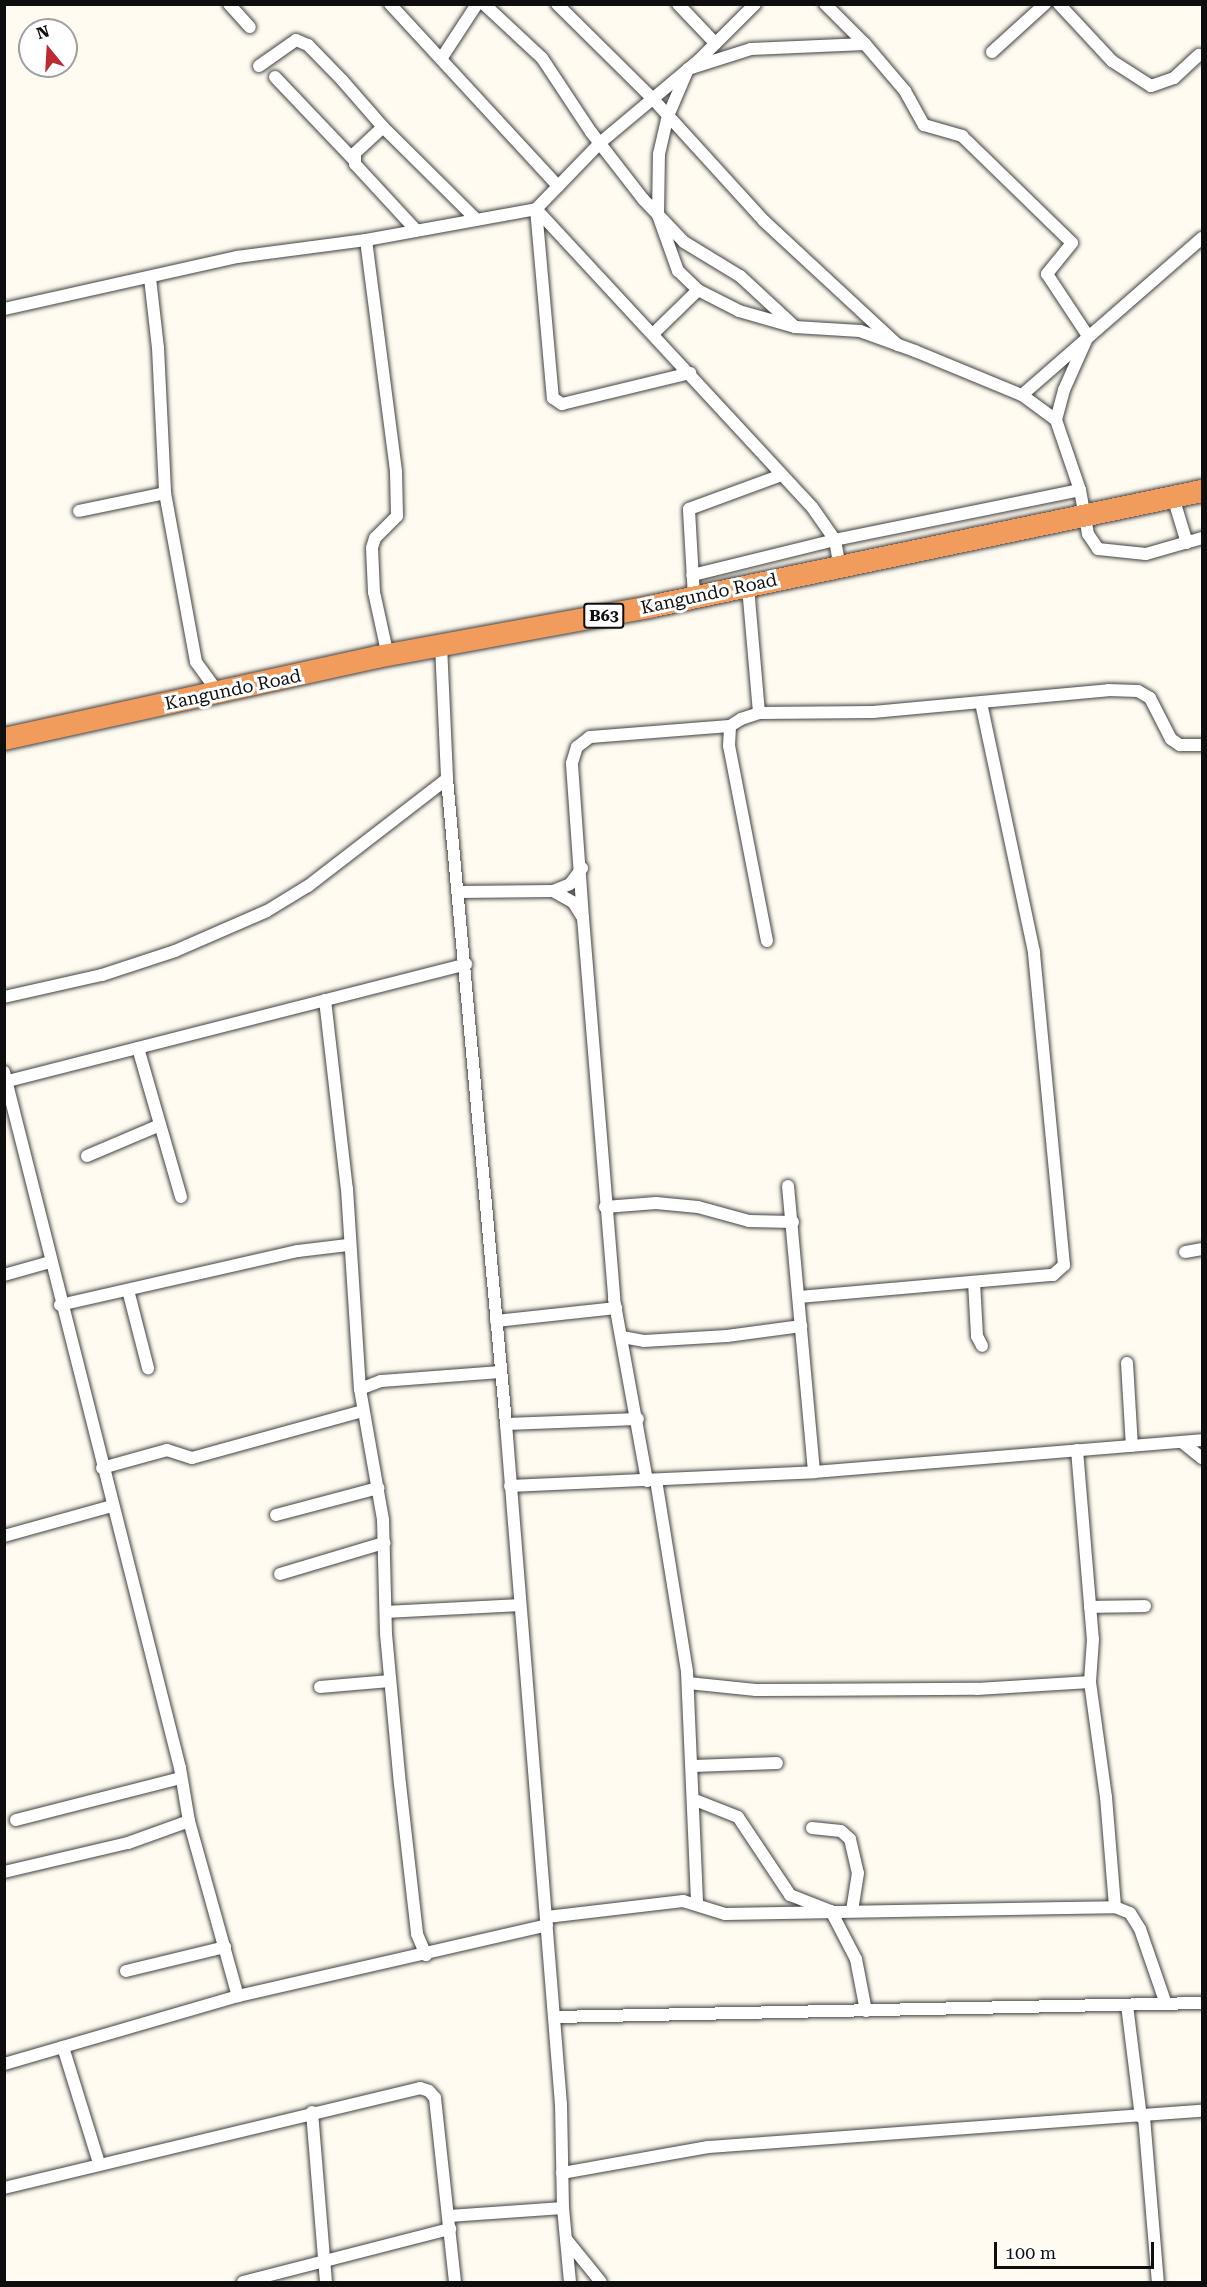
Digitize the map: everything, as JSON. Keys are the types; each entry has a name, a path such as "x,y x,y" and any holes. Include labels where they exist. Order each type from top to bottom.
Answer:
{"highway":[{"name":"Kangundo Road","path":"4,740 441,645 693,586 748,586 1203,491"}],"street":[{"path":"229,4 250,27"},
{"path":"390,4 558,186"},
{"path":"441,59 477,4"},
{"path":"484,4 542,58 601,142 658,215 684,242 740,276 795,327"},
{"path":"557,4 653,99 764,220 898,345"},
{"path":"678,4 716,43"},
{"path":"4,309 237,257 366,240 536,208 601,142 687,69 756,4"},
{"path":"825,4 866,44 905,91 924,125 962,136 1072,243 1047,274 1088,336 1086,348 1064,390 1056,420 1080,490 1088,534 1098,549 1146,554 1203,538"},
{"path":"992,52 1045,4"},
{"path":"1059,4 1113,61 1151,86 1174,78 1199,55"},
{"path":"259,66 296,40 308,45 383,128 476,219"},
{"path":"866,44 751,49 721,56 687,69 668,116 659,154 658,215 678,271 698,290 739,311 795,327 860,331 1022,395 1056,420"},
{"path":"275,77 416,230"},
{"path":"353,159 355,153 383,128"},
{"path":"536,208 655,332 812,507 835,540 840,567"},
{"path":"536,208 553,398 562,404 690,373"},
{"path":"1022,395 1203,238"},
{"path":"366,240 396,488 397,516 375,538 372,548 374,592 388,656"},
{"path":"150,278 158,348 165,493 196,662 219,694"},
{"path":"655,332 698,290"},
{"path":"782,475 689,509 693,586 835,540 1080,490"},
{"path":"80,511 165,493"},
{"path":"1173,497 1187,543"},
{"path":"748,586 759,713"},
{"path":"441,645 447,779 466,964 547,1921 561,2104 563,2208 570,2283"},
{"path":"697,1905 695,1800 688,1683 652,1481 616,1308 605,1207 583,918 582,868 572,764 577,747 590,737 730,726 759,713 873,712 1108,690 1138,691 1150,698 1171,739 1180,745 1203,745"},
{"path":"799,1297 1053,1275 1064,1265 1034,952 981,703"},
{"path":"730,726 730,750 767,941"},
{"path":"4,997 102,975 165,954 267,911 308,886 447,779"},
{"path":"459,892 554,891 570,884 582,868"},
{"path":"554,891 573,902 583,918"},
{"path":"238,1996 189,1821 182,1778 60,1305 5,1078 138,1048 466,964"},
{"path":"325,1000 347,1189 348,1245 360,1389 378,1488 384,1543 390,1681 415,1921 426,1955"},
{"path":"138,1048 181,1197"},
{"path":"87,1156 160,1125"},
{"path":"788,1186 814,1472"},
{"path":"605,1207 656,1203 698,1207 749,1221 793,1222"},
{"path":"60,1305 298,1251 348,1245"},
{"path":"1185,1252 1203,1249"},
{"path":"4,1275 50,1262"},
{"path":"974,1282 977,1336 982,1346"},
{"path":"128,1290 148,1368"},
{"path":"496,1320 616,1308"},
{"path":"622,1337 644,1341 727,1336 801,1326"},
{"path":"1127,1363 1132,1446"},
{"path":"360,1389 381,1381 501,1372"},
{"path":"102,1468 168,1450 192,1458 363,1411"},
{"path":"506,1424 638,1419"},
{"path":"510,1486 814,1472 1203,1440"},
{"path":"1182,1442 1203,1458"},
{"path":"1077,1450 1090,1607 1090,1682 1106,1797 1115,1907"},
{"path":"276,1515 378,1488"},
{"path":"4,1536 112,1506"},
{"path":"280,1574 384,1543"},
{"path":"386,1612 520,1605"},
{"path":"1090,1607 1145,1605"},
{"path":"320,1687 390,1681"},
{"path":"688,1683 766,1690 977,1689 1090,1682"},
{"path":"693,1766 777,1763"},
{"path":"16,1820 182,1778"},
{"path":"695,1800 738,1817 790,1895 831,1911 856,1959 866,2011"},
{"path":"4,1872 128,1843 189,1821"},
{"path":"812,1828 841,1831 850,1839 858,1873 852,1911"},
{"path":"4,2064 238,1996 426,1955 547,1921 683,1901 725,1914 1115,1907 1130,1913 1140,1929 1166,2004"},
{"path":"126,1971 225,1947"},
{"path":"554,2018 1203,2003"},
{"path":"1128,2005 1142,2117 1158,2283"},
{"path":"63,2047 99,2163"},
{"path":"4,2188 99,2163 420,2088 429,2091 435,2098 455,2283"},
{"path":"562,2173 708,2146 1203,2111"},
{"path":"312,2112 326,2283"},
{"path":"243,2283 323,2262 449,2223 563,2208"},
{"path":"566,2238 601,2283"}]}
